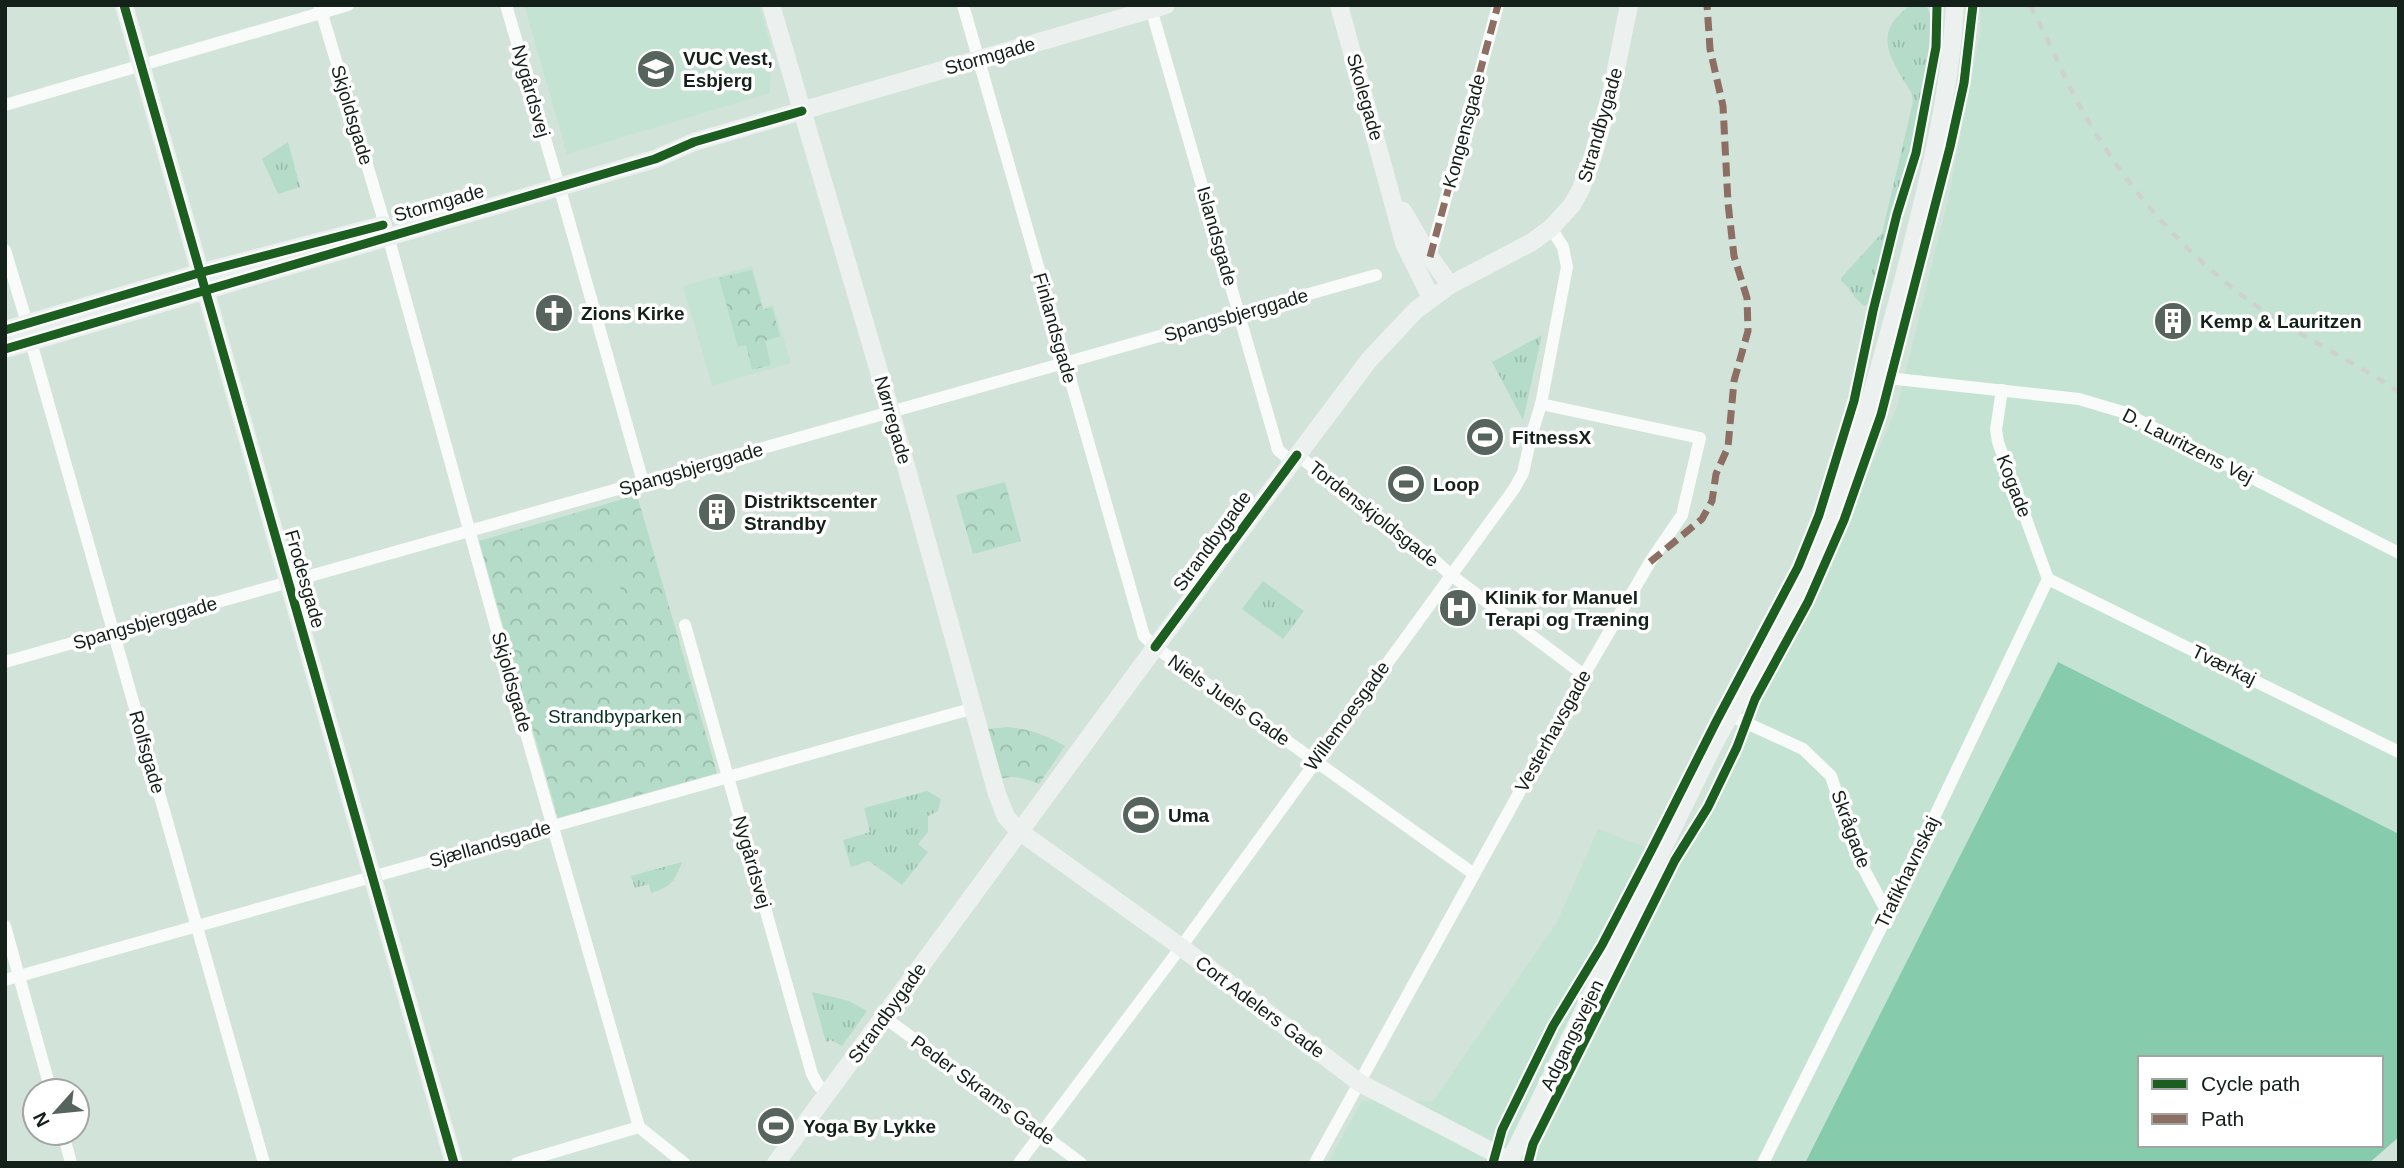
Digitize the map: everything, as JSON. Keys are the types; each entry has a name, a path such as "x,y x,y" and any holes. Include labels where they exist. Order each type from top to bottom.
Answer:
{"street":[{"name":"Frodesgade","path":"124,5 454,1163"},
{"path":"5,105 320,9 348,5"},
{"name":"Nygårdsvej","path":"506,5 643,482"},
{"name":"Nørregade","path":"771,5 891,412 997,794 1006,817 1020,831"},
{"name":"Finlandsgade","path":"963,5 1140,625 1144,636 1155,647"},
{"name":"Skolegade","path":"1339,5 1404,243 1431,298"},
{"name":"Kongensgade","path":"1430,257 1498,5"},
{"name":"Strandbygade","path":"776,1163 1369,360 1416,310 1431,298 1450,285 1532,242 1551,228 1572,205 1593,156 1611,94 1629,5"},
{"name":"Adgangsvejen","path":"1511,1162 1729,715 1783,624 1828,528 1878,377 1923,205 1947,76 1955,5"},
{"name":"Stormgade","path":"5,330 202,281 557,181 655,159 694,142 1155,7"},
{"name":"Islandsgade","path":"1155,7 1278,450 1294,459"},
{"name":"Skjoldsgade","path":"320,9 387,231 469,531 639,1127"},
{"name":"Skolegade","path":"1391,189 1430,257 1450,285"},
{"name":"Willemoesgade","path":"1019,1163 1181,947 1514,489 1523,473 1541,404 1567,267 1563,247 1551,228"},
{"path":"5,250 27,323"},
{"name":"Spangsbjerggade","path":"5,662 1376,275"},
{"name":"Stormgade","path":"5,349 202,281"},
{"name":"Rolfsgade","path":"31,342 264,1163"},
{"name":"D. Lauritzens Vej","path":"1878,377 2079,399 2123,412 2399,553"},
{"name":"Kogade","path":"2002,390 1996,430 1998,442 2048,579"},
{"name":"Vesterhavsgade","path":"1315,1163 1584,675 1650,562 1682,515 1700,438 1541,404"},
{"name":"Tordenskjoldsgade","path":"1294,459 1431,556 1451,575 1584,675"},
{"name":"Tværkaj","path":"2048,579 2399,752"},
{"name":"Trafikhavnskaj","path":"1763,1163 1888,914 2048,579"},
{"name":"Nygårdsvej","path":"685,625 812,1074 818,1085 828,1094"},
{"name":"Niels Juels Gade","path":"1155,647 1474,874"},
{"name":"Sjællandsgade","path":"5,980 974,708"},
{"name":"Skrågade","path":"1729,715 1803,749 1831,776 1858,858 1888,914"},
{"name":"Cort Adelers Gade","path":"1020,831 1181,947 1360,1083 1511,1162"},
{"path":"5,926 47,1077"},
{"name":"Peder Skrams Gade","path":"884,1017 1081,1163"},
{"path":"517,1163 639,1127 684,1163"}],"shaded area":[{"name":"VUC Vest, Esbjerg","path":"524,5 759,5 771,46 770,93 567,154"},
{"path":"1980,5 2399,5 2399,834 2058,663 1805,1163 1328,1163 1362,1101 1433,1101 1557,922 1598,829 1677,859 1752,705 1832,555 1897,407 1949,195 1981,28"},
{"path":"752,266 764,307 773,304 791,363 712,386 683,286"},
{"path":"2058,662 2399,834 2399,1137 2369,1163 1805,1163"}],"green space":[{"path":"1911,5 1926,5 1930,14 1930,41 1916,141 1899,189 1868,304 1865,306 1841,278 1882,233 1913,102 1912,94 1892,59 1888,37 1898,16"},
{"path":"288,142 300,187 278,194 262,159"},
{"path":"752,270 763,310 772,307 780,336 765,341 771,365 752,370 746,345 738,347 719,278"},
{"path":"1542,335 1523,420 1492,362"},
{"path":"1005,482 1021,541 973,554 956,495"},
{"name":"Strandbyparken","path":"637,495 717,773 558,818 479,541"},
{"path":"612,560 622,594 595,602 585,568"},
{"path":"1263,581 1304,611 1283,639 1242,609"},
{"path":"1007,727 1037,733 1065,746 1039,784 1008,777 998,780 987,729"},
{"path":"927,791 941,799 938,811 928,816 928,832 918,844 928,852 902,885 869,861 851,867 843,840 870,832 864,808"},
{"path":"682,862 674,878 664,888 651,893 649,884 635,888 631,876"},
{"path":"812,992 849,1001 867,1011 842,1046 831,1040 826,1042"}],"railway":[{"path":"2030,5 2090,124 2124,176 2164,224 2209,268 2258,307 2399,392"}],"marked path":[{"path":"1430,257 1498,5"},
{"path":"1650,562 1702,519 1712,501 1716,474 1728,447 1734,381 1748,331 1747,298 1734,256 1728,203 1723,106 1710,49 1707,5"}],"cycle path":[{"path":"124,5 454,1163"},
{"path":"1493,1163 1502,1130 1553,1026 1602,945 1652,849 1798,567 1819,515 1854,401 1897,214 1916,153 1936,47 1937,5"},
{"path":"1528,1163 1533,1144 1675,860 1708,807 1737,747 1755,699 1808,602 1844,520 1881,415 1950,147 1964,83 1973,5"},
{"path":"5,349 655,159 694,142 802,111"},
{"path":"5,330 199,273 383,225"},
{"path":"1155,647 1297,455"}],"place":[{"name":"VUC Vest, Esbjerg","path":"656,69"},
{"name":"Zions Kirke","path":"554,313"},
{"name":"Kemp & Lauritzen","path":"2173,321"},
{"name":"FitnessX","path":"1485,437"},
{"name":"Loop","path":"1406,484"},
{"name":"Distriktscenter Strandby","path":"717,512"},
{"name":"Klinik for Manuel Terapi og Træning","path":"1458,608"},
{"name":"Uma","path":"1141,815"},
{"name":"Yoga By Lykke","path":"776,1126"}]}
